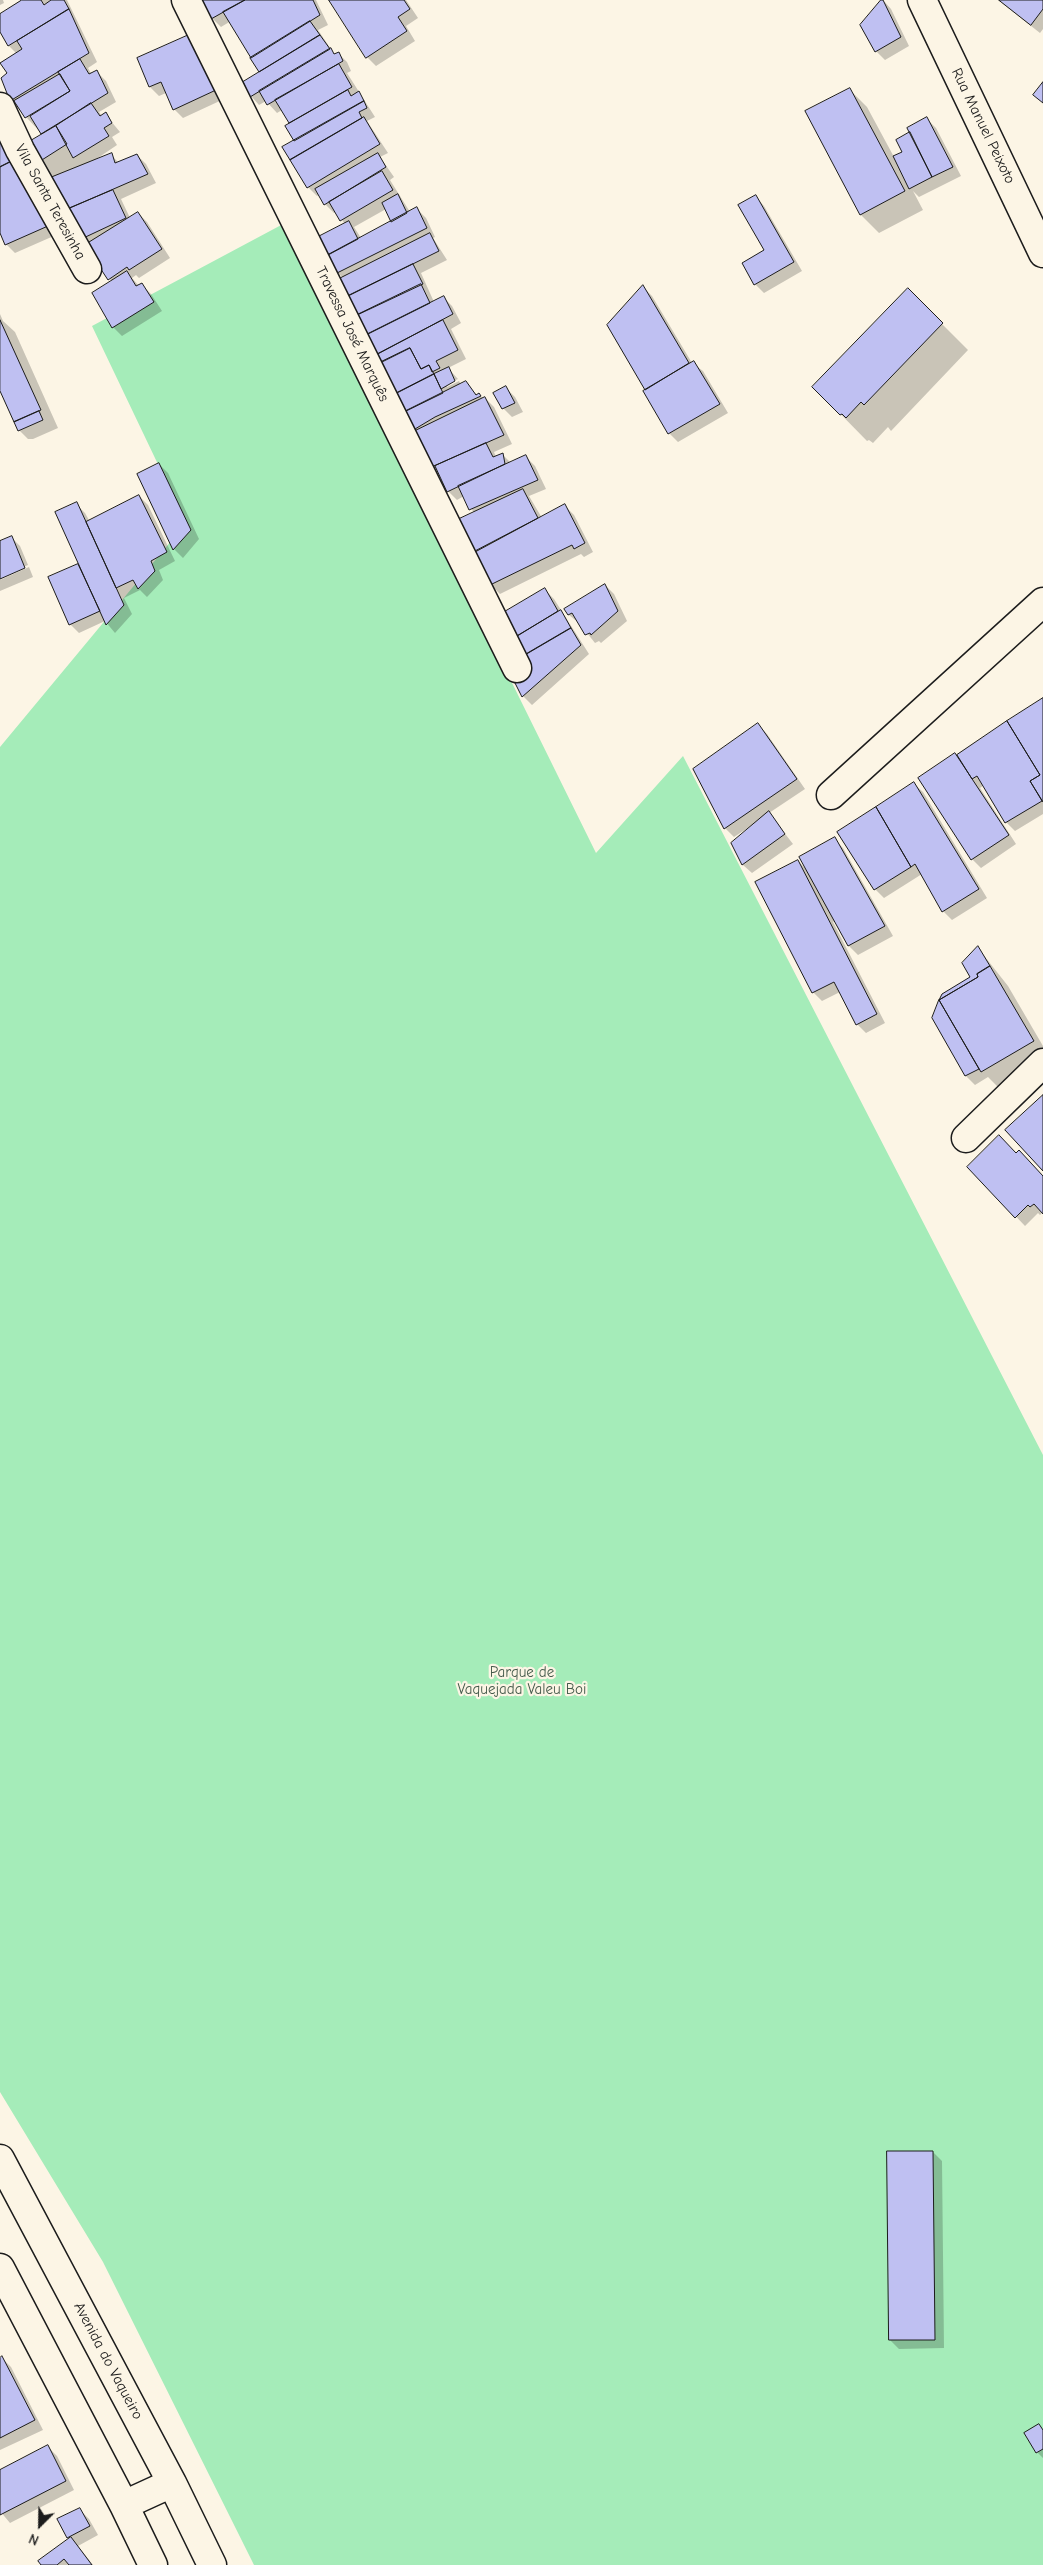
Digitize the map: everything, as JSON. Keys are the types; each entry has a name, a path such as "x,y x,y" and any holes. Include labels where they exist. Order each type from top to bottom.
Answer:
{"street":[{"name":"Travessa José Marquês","path":"186,0 517,668"},
{"name":"Rua Manuel Peixoto","path":"922,0 1043,253"},
{"name":"Vila Santa Teresinha","path":"0,107 20,150 87,269"},
{"path":"831,795 1043,602"},
{"path":"966,1138 1043,1063"},
{"name":"Avenida do Vaqueiro","path":"0,2160 172,2483 212,2565"},
{"path":"0,2268 124,2505 153,2565"},
{"path":"124,2505 172,2483"}],"green space":[{"name":"Parque de Vaquejada Valeu Boi","path":"285,223 596,853 683,756 1043,1455 1043,2565 254,2565 103,2262 0,2092 0,747 186,523 92,326"}],"building":[{"path":"22,0 41,0 44,5 51,0 64,0 69,9 8,46 0,32 0,14"},
{"path":"201,0 245,0 211,19"},
{"path":"245,0 313,0 320,15 251,58 223,12"},
{"path":"329,0 404,0 410,9 398,17 407,31 366,58"},
{"path":"883,0 901,37 875,52 860,25"},
{"path":"999,0 1043,0 1043,9 1031,25"},
{"path":"69,9 89,53 10,101 1,78 7,73 0,63 22,49 17,41"},
{"path":"310,21 320,35 259,72 250,58"},
{"path":"191,34 216,90 173,110 161,82 149,87 137,58"},
{"path":"320,35 330,49 250,97 243,82"},
{"path":"331,48 334,54 339,52 343,61 267,105 259,91"},
{"path":"80,59 89,74 97,70 108,93 41,134 30,116 70,91 58,72"},
{"path":"339,64 352,87 289,123 275,100"},
{"path":"60,74 70,91 25,118 14,101"},
{"path":"1043,82 1043,103 1033,95"},
{"path":"850,88 905,191 860,215 805,111"},
{"path":"348,90 351,96 359,91 364,101 294,141 285,126"},
{"path":"364,101 367,108 359,112 362,118 290,160 282,147"},
{"path":"91,103 100,116 106,112 112,123 104,128 109,136 73,158 56,126"},
{"path":"364,117 380,144 307,188 290,160"},
{"path":"927,117 953,167 932,177 907,128"},
{"path":"56,126 67,144 34,165 22,146"},
{"path":"910,132 932,177 909,189 893,156 902,152 896,140"},
{"path":"0,133 16,159 0,167"},
{"path":"112,153 115,163 137,154 148,174 63,211 50,178"},
{"path":"378,153 386,167 324,205 315,189"},
{"path":"16,159 48,226 5,245 0,233 0,167"},
{"path":"382,171 393,190 340,221 329,202"},
{"path":"113,190 126,218 77,241 63,211"},
{"path":"398,194 407,213 391,222 382,203"},
{"path":"756,195 794,262 754,285 742,263 764,250 738,205"},
{"path":"417,207 427,228 337,273 328,255"},
{"path":"138,212 162,249 129,270 127,267 108,280 85,245"},
{"path":"349,221 358,239 328,255 318,237"},
{"path":"430,233 439,251 346,297 337,280"},
{"path":"413,264 423,284 355,316 346,297"},
{"path":"127,271 136,286 142,283 154,302 112,328 92,293"},
{"path":"421,284 430,303 364,336 355,316"},
{"path":"643,285 689,363 645,390 607,325"},
{"path":"908,288 943,323 864,405 861,402 846,418 842,414 840,415 812,387"},
{"path":"444,296 453,314 374,356 364,336"},
{"path":"0,320 41,410 14,422 0,391"},
{"path":"443,320 458,350 436,361 440,368 432,372 429,365 421,369 410,348 378,364 374,356"},
{"path":"410,348 421,369 429,365 434,374 391,396 375,365"},
{"path":"694,361 720,404 668,434 643,391"},
{"path":"449,367 455,381 441,389 434,374"},
{"path":"434,374 443,393 402,413 391,396"},
{"path":"466,381 476,395 479,393 481,396 435,417 410,432 402,413"},
{"path":"506,386 515,403 502,409 493,393"},
{"path":"485,397 504,435 427,469 411,433"},
{"path":"39,411 43,420 18,431 14,422"},
{"path":"486,443 493,457 503,453 505,464 447,492 435,466"},
{"path":"526,455 538,480 469,510 458,486"},
{"path":"159,463 191,530 173,550 137,474"},
{"path":"523,489 538,518 473,552 457,520"},
{"path":"139,495 167,552 151,561 155,571 138,589 133,580 116,588 86,522"},
{"path":"77,502 124,605 106,625 55,512"},
{"path":"565,504 585,543 574,549 572,545 490,585 474,553"},
{"path":"12,536 25,568 0,579 0,541"},
{"path":"78,564 100,611 69,625 48,577"},
{"path":"605,584 618,611 591,635 590,633 585,635 572,613 568,615 564,609"},
{"path":"545,588 558,611 514,638 501,614"},
{"path":"561,610 571,628 518,659 514,638"},
{"path":"571,628 581,645 522,697 515,683 527,675 518,659"},
{"path":"1043,698 1043,802 1030,781 1040,775 1007,721"},
{"path":"1007,721 1040,775 1030,781 1042,801 1005,823 977,776 972,779 957,755"},
{"path":"758,723 797,779 724,829 693,769"},
{"path":"955,753 1009,835 971,860 918,778"},
{"path":"914,782 979,889 942,912 915,864 911,867 876,807"},
{"path":"876,807 911,867 874,890 837,832"},
{"path":"769,811 785,834 742,865 731,843"},
{"path":"835,837 885,926 848,946 799,857"},
{"path":"798,860 877,1014 856,1025 834,982 812,993 755,882"},
{"path":"978,946 990,966 977,974 978,977 939,1000 942,994 970,977 962,963"},
{"path":"990,966 1034,1041 981,1072 939,1000 978,977 977,974"},
{"path":"939,1000 979,1069 965,1076 932,1018"},
{"path":"1043,1095 1043,1171 1005,1130"},
{"path":"999,1135 1016,1153 1019,1150 1043,1176 1043,1214 1034,1204 1030,1207 1028,1205 1015,1218 967,1167"},
{"path":"887,2151 933,2151 935,2340 889,2340"},
{"path":"2,2356 35,2420 0,2438 0,2358"},
{"path":"1039,2424 1043,2430 1043,2449 1036,2453 1024,2433"},
{"path":"48,2445 66,2481 0,2515 0,2470"},
{"path":"80,2508 90,2526 67,2538 57,2519"},
{"path":"71,2537 92,2565 69,2565 64,2559 57,2565 41,2565 38,2561"}]}
